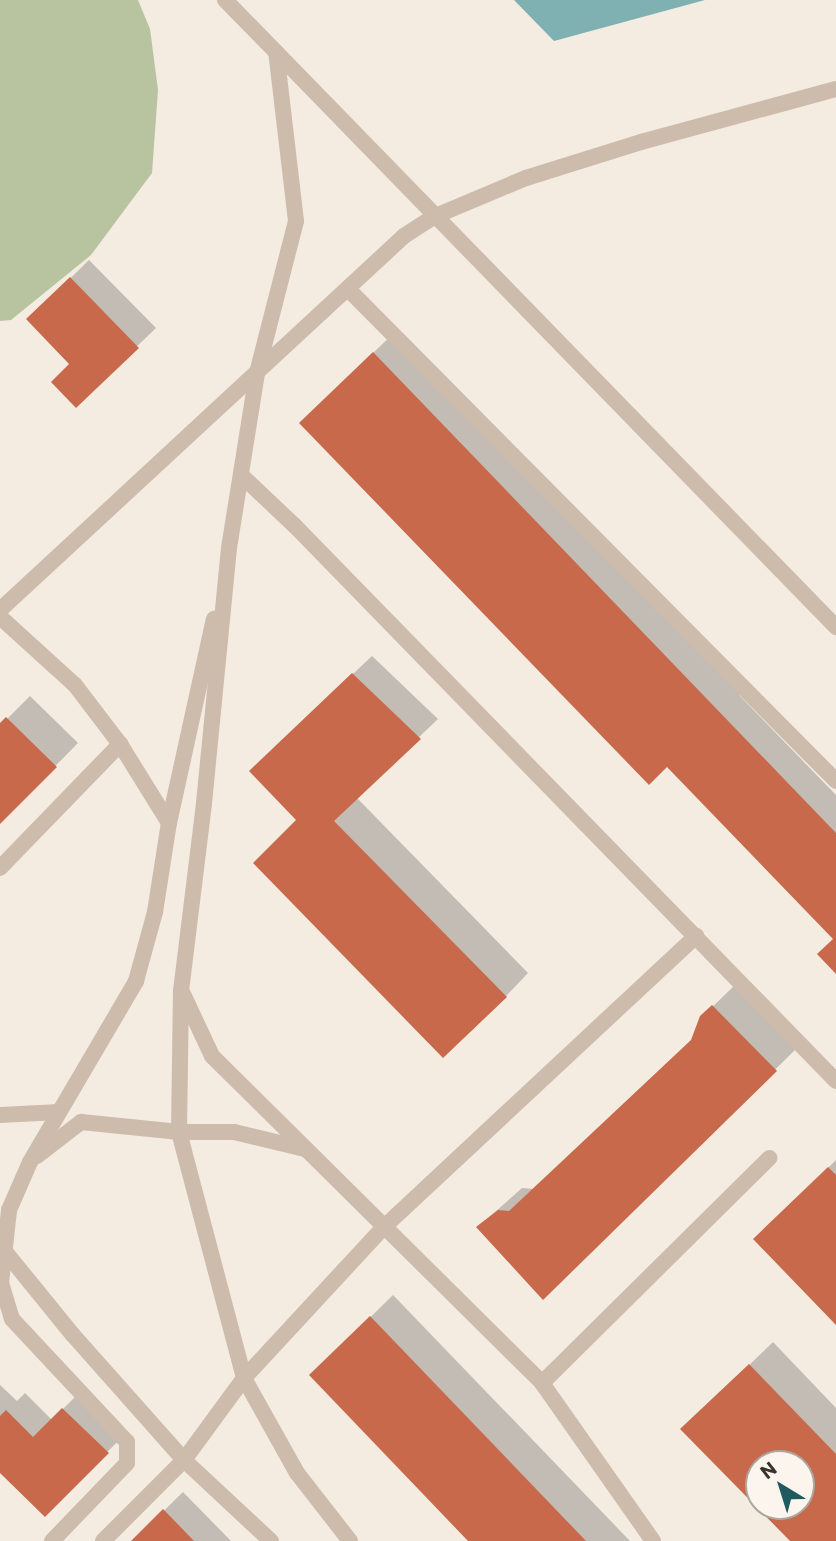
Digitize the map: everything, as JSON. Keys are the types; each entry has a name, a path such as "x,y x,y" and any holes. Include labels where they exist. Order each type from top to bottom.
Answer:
{"lane":[{"path":"225,0 433,217 836,626"},
{"path":"276,52 296,221 257,373 229,548 204,803 181,991 178,1132 244,1378 297,1473 350,1541"},
{"path":"0,610 404,236 433,217 526,178 641,142 836,89"},
{"path":"348,289 836,780"},
{"path":"240,475 295,526 836,1081"},
{"path":"52,1541 127,1463 127,1442 12,1319 1,1283 9,1210 30,1162 136,981 155,912 169,823 229,548"},
{"path":"0,617 75,685 120,744 169,823"},
{"path":"0,868 120,744"},
{"path":"103,1541 184,1460 244,1378 384,1227 696,936"},
{"path":"181,991 212,1056 542,1383 653,1541"},
{"path":"0,1115 59,1112"},
{"path":"30,1162 81,1122 178,1132 234,1132 305,1149"},
{"path":"542,1383 769,1158"},
{"path":"3,1250 73,1335 184,1460 271,1541"}],"green space":[{"path":"0,0 138,0 150,29 158,90 152,173 91,255 11,320 0,321"}],"water":[{"path":"514,0 705,0 554,41"}],"building":[{"path":"70,277 139,348 76,408 51,382 69,364 26,319"},
{"path":"373,352 836,833 836,974 817,954 833,939 667,767 649,785 299,423"},
{"path":"352,673 421,739 334,821 507,997 443,1058 253,863 296,820 249,771"},
{"path":"6,717 57,767 0,824 0,723"},
{"path":"712,1005 777,1071 543,1300 476,1227 498,1210 509,1211 691,1040 700,1016"},
{"path":"828,1167 836,1175 836,1325 753,1239"},
{"path":"370,1316 586,1541 468,1541 309,1375"},
{"path":"749,1364 836,1454 836,1541 790,1541 769,1520 815,1520 815,1450 745,1450 745,1495 680,1429"},
{"path":"62,1408 109,1453 45,1517 0,1473 0,1416 6,1410 33,1437"},
{"path":"163,1509 194,1541 131,1541"}]}
